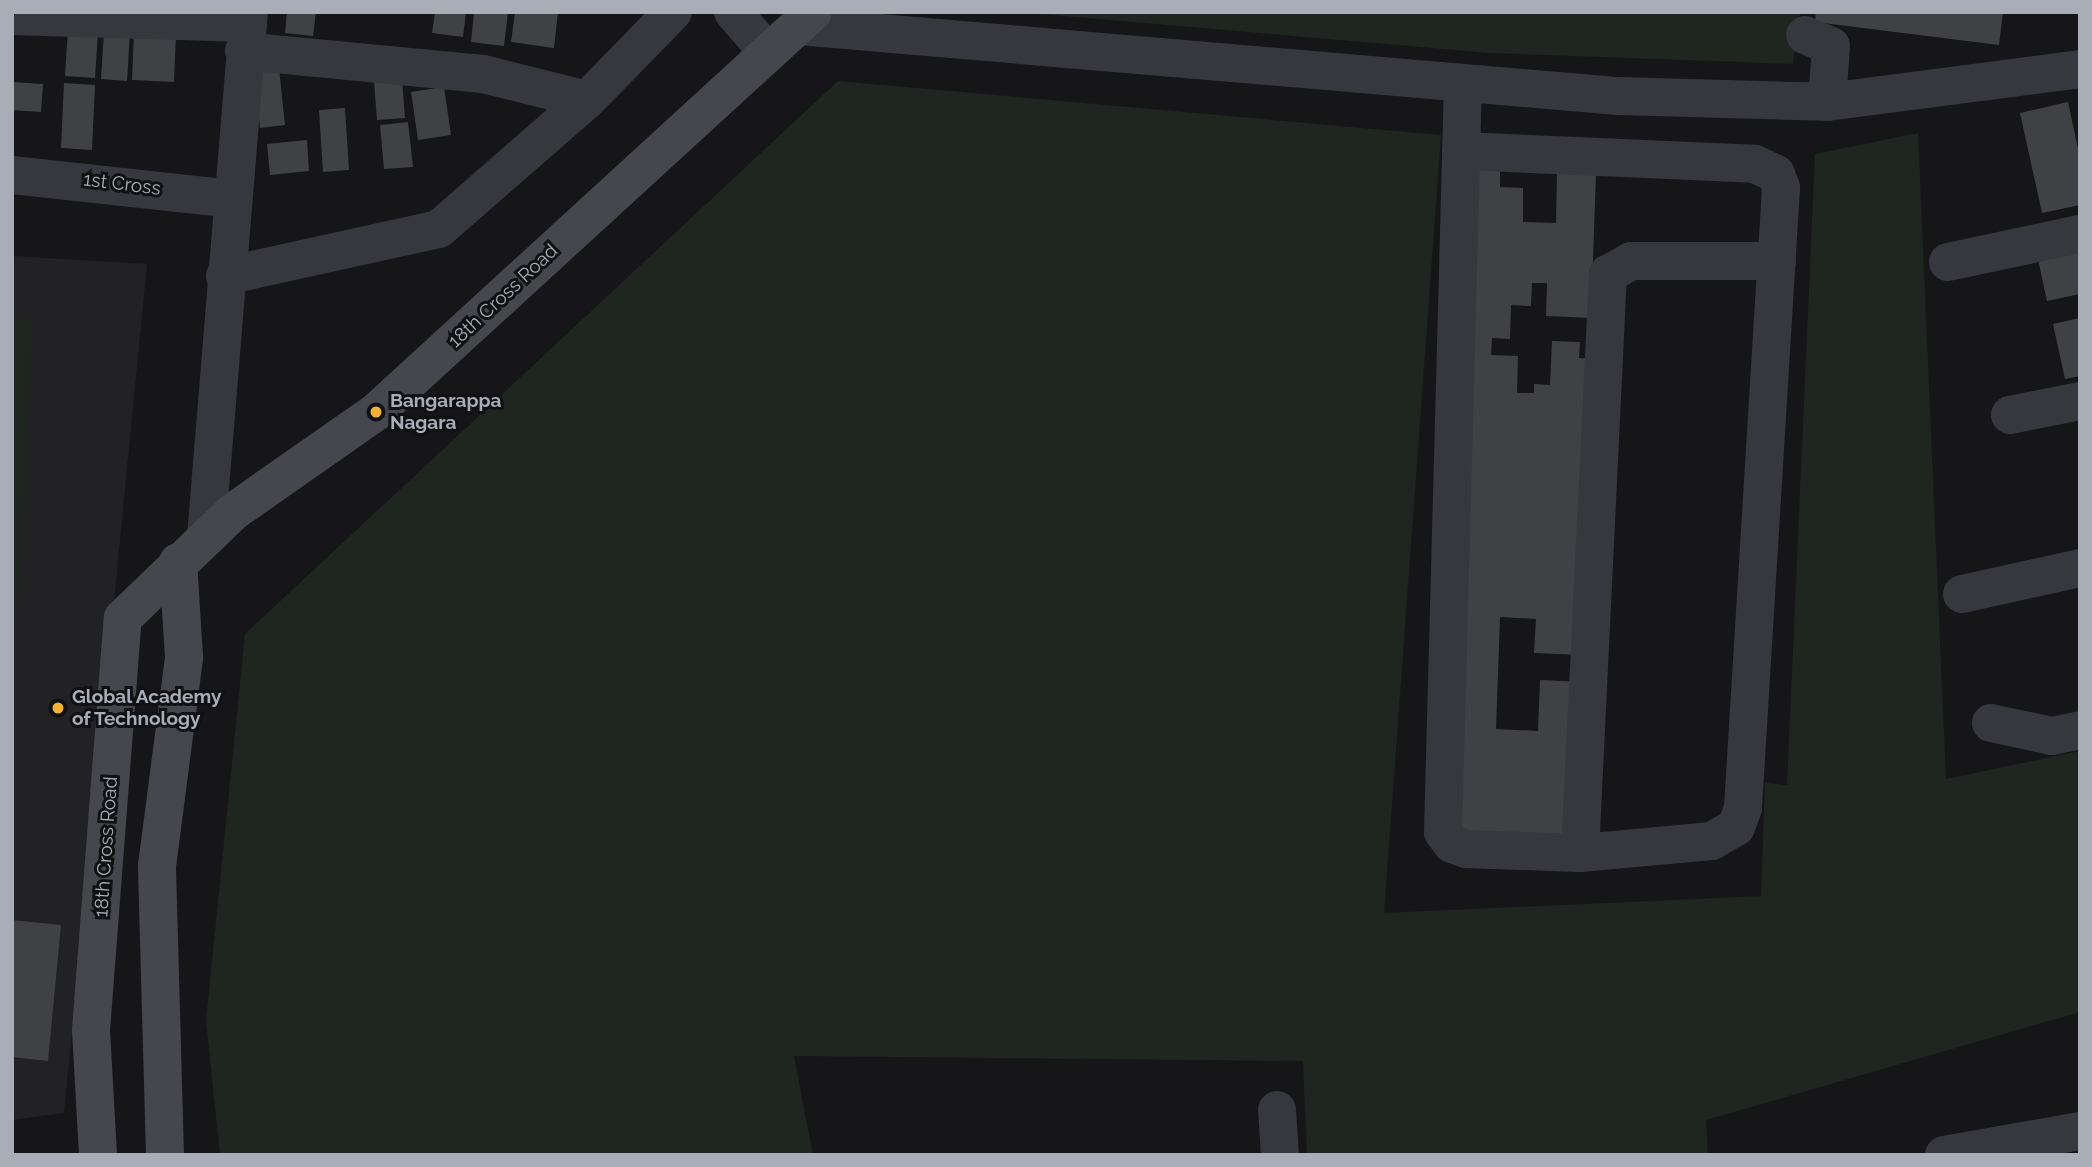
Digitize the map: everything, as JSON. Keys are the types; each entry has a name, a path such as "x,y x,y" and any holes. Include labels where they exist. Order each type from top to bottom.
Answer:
{"street":[{"path":"225,276 439,229 587,100 673,12"},
{"path":"733,12 767,51"},
{"path":"12,16 247,29 483,74 587,100"},
{"path":"806,19 1476,85 1618,96 1828,102 1947,79 2080,69"},
{"name":"18th Cross Road","path":"98,1155 92,1030 123,618 192,550 376,412 767,51 806,19"},
{"path":"165,1155 157,866 184,657 192,550 225,276 247,29"},
{"path":"1805,35 1830,46 1828,102"},
{"path":"1474,152 1768,168 1781,188 1743,808 1736,827 1712,841 1580,853 1466,849 1452,844 1443,832 1476,85"},
{"name":"1st Cross","path":"12,175 232,199"},
{"path":"1948,262 2080,234"},
{"path":"1580,853 1608,274 1631,261 1777,261"},
{"path":"2010,415 2080,401"},
{"path":"1962,594 2080,568"},
{"path":"1991,723 2052,736 2080,730"},
{"path":"1277,1110 1280,1155"},
{"path":"1944,1155 2080,1131"}],"shaded area":[{"path":"1018,12 1800,12 1793,64 1490,53"},
{"path":"838,81 1441,135 1384,913 1761,896 1765,783 1787,785 1815,154 1918,133 1946,779 2080,751 2080,1012 1706,1120 1708,1155 1307,1155 1303,1061 794,1056 813,1155 220,1155 206,1021 245,634"},
{"name":"Global Academy of Technology","path":"12,256 147,264 64,1113 12,1120"},
{"path":"12,317 33,318 17,616 12,618"}],"building":[{"path":"287,12 316,12 313,36 285,33"},
{"path":"435,12 466,12 463,37 432,33"},
{"path":"474,12 508,12 504,46 471,42"},
{"path":"515,12 558,12 554,48 511,42"},
{"path":"1816,12 2003,12 1999,45 1815,22"},
{"path":"68,30 98,32 95,78 65,76"},
{"path":"104,31 130,32 127,81 101,79"},
{"path":"134,32 176,34 174,82 132,80"},
{"path":"401,67 405,118 377,120 373,69"},
{"path":"279,68 285,125 260,128 254,70"},
{"path":"12,82 43,84 41,112 12,110"},
{"path":"64,83 95,85 92,150 61,148"},
{"path":"444,87 451,135 418,140 411,92"},
{"path":"2068,102 2080,158 2080,205 2042,213 2020,113"},
{"path":"345,108 349,170 323,172 319,110"},
{"path":"408,122 413,167 384,169 380,125"},
{"path":"307,140 309,171 270,175 267,144"},
{"path":"1474,169 1500,170 1500,187 1523,188 1523,222 1556,223 1557,173 1596,174 1591,318 1546,316 1547,283 1532,283 1531,306 1511,305 1510,339 1492,338 1491,355 1518,356 1517,393 1534,393 1534,384 1550,385 1552,341 1580,342 1579,358 1592,359 1582,655 1534,653 1536,619 1500,617 1496,729 1538,731 1540,680 1581,682 1575,848 1451,830"},
{"path":"2080,235 2080,294 2047,301 2035,245"},
{"path":"2080,318 2080,376 2065,379 2053,324"},
{"path":"12,920 61,925 48,1061 12,1057"}],"place":[{"name":"Bangarappa Nagara","path":"376,412"},
{"name":"Global Academy of Technology","path":"58,708"}]}
